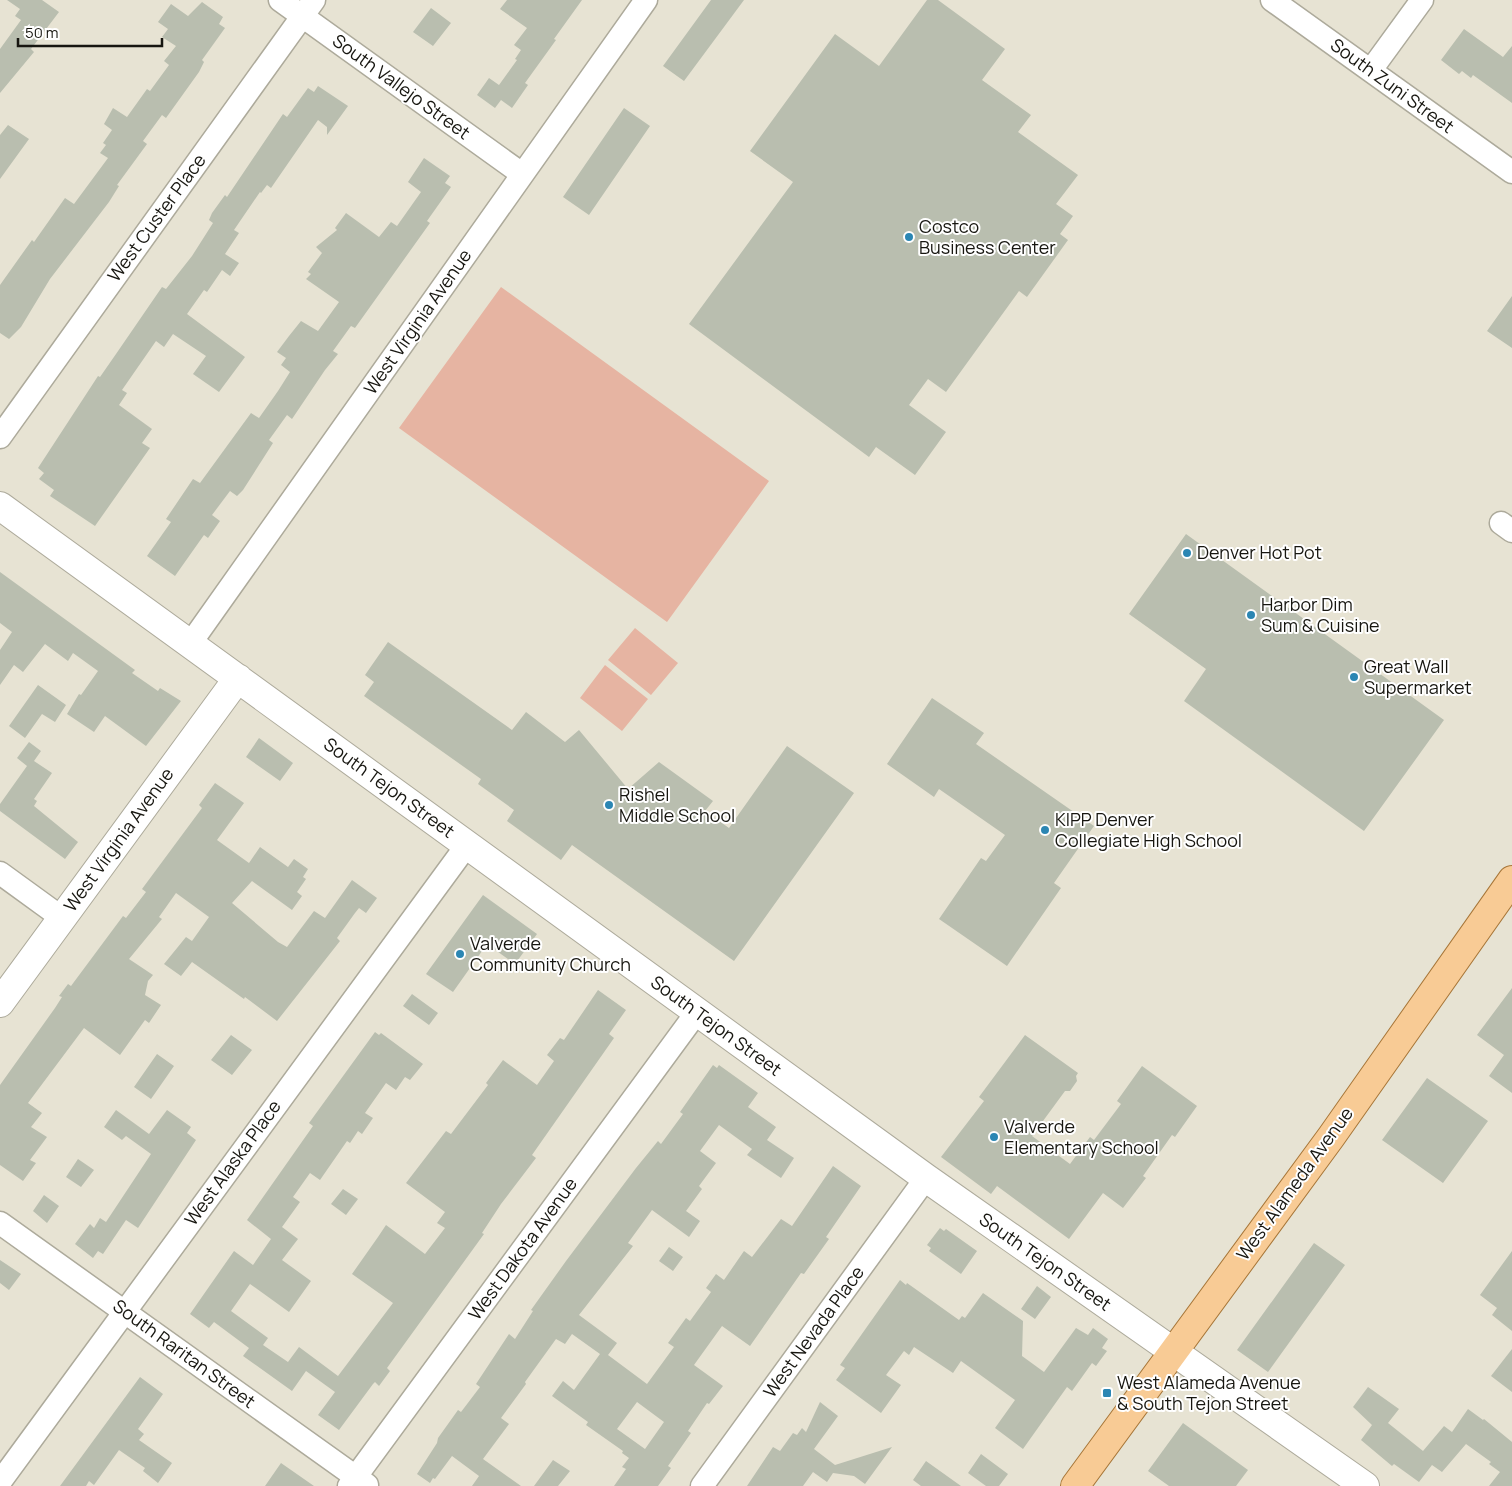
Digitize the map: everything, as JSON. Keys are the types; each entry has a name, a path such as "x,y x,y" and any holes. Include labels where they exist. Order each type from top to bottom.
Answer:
{"main road":[{"name":"West Alameda Avenue","path":"1075,1486 1331,1137 1512,880"}],"street":[{"name":"South Vallejo Street","path":"280,0 308,8 522,174"},
{"name":"West Virginia Avenue","path":"190,644 646,0"},
{"name":"South Zuni Street","path":"1272,0 1512,172"},
{"path":"1371,70 1422,0"},
{"name":"West Custer Place","path":"0,437 308,8"},
{"name":"South Tejon Street","path":"0,506 926,1178 1365,1486"},
{"name":"West Virginia Avenue","path":"0,1003 238,678"},
{"name":"West Alaska Place","path":"0,1482 467,845"},
{"path":"0,873 62,918"},
{"name":"West Dakota Avenue","path":"357,1483 697,1012"},
{"name":"West Nevada Place","path":"702,1486 926,1178"},
{"name":"South Raritan Street","path":"0,1223 125,1311 357,1483"}],"shaded area":[{"path":"501,287 769,481 667,622 399,428"},
{"path":"635,628 678,663 651,695 608,660"},
{"path":"605,665 648,699 622,731 580,698"}],"building":[{"path":"7,0 42,0 59,12 31,49 34,52 0,93 0,49 21,20 15,16 20,9"},
{"path":"507,0 582,0 525,83 528,85 512,108 501,100 495,108 477,95 489,78 499,85 517,60 515,59 521,50 514,45 527,28 500,9"},
{"path":"711,0 744,0 684,81 663,66"},
{"name":"Costco Business Center","path":"927,0 938,0 1005,49 982,80 1031,115 1018,132 1078,175 1056,204 1073,216 1060,234 1068,240 1027,297 1019,291 946,392 928,379 909,405 946,432 915,475 876,447 869,457 689,324 793,182 750,151 835,34 879,66"},
{"path":"202,2 223,17 219,24 225,28 202,60 204,62 199,72 166,118 162,115 143,141 147,144 117,185 119,186 109,202 50,279 21,327 9,339 0,333 0,285 32,240 34,242 65,198 74,204 108,158 100,153 106,145 103,143 112,130 104,124 113,108 127,117 147,89 150,91 169,65 164,61 176,46 162,37 168,29 158,22 171,4 188,16"},
{"path":"431,8 451,23 433,46 413,32"},
{"path":"1464,29 1503,57 1512,46 1512,103 1473,75 1471,78 1462,71 1459,74 1441,60"},
{"path":"318,86 348,106 327,135 327,127 318,120 271,188 267,185 260,192 234,230 239,233 225,254 239,263 230,276 222,270 207,292 204,290 187,314 245,357 219,392 193,374 206,356 173,334 164,347 156,341 122,390 127,393 119,405 152,429 142,443 150,448 95,526 50,496 54,490 39,479 44,473 38,468 98,376 100,377 162,287 166,289 192,256 213,223 209,220 212,213 225,195 227,197 283,114 287,117 308,88 314,92"},
{"path":"624,108 650,126 589,215 563,197"},
{"path":"8,125 29,139 0,179 0,135"},
{"path":"424,158 450,176 445,183 451,187 427,221 430,223 355,328 351,326 333,351 338,354 292,419 287,415 269,440 273,443 243,490 237,496 230,491 212,515 220,521 208,538 204,535 175,576 147,556 171,522 166,519 193,479 200,483 251,413 259,418 278,391 290,372 281,365 286,358 277,352 289,336 301,321 318,331 339,302 306,279 311,274 308,272 322,253 316,247 337,230 335,228 346,213 379,237 391,222 397,226 421,192 408,182"},
{"path":"1512,296 1512,348 1487,331"},
{"path":"1186,534 1444,720 1364,831 1184,701 1206,669 1129,614"},
{"path":"0,572 135,670 132,673 158,691 160,688 181,701 146,746 105,716 94,732 67,714 79,694 81,695 98,671 73,653 68,661 45,644 23,672 14,665 0,685 0,650 12,632 0,623"},
{"name":"Rishel Middle School","path":"388,642 512,730 526,712 565,742 579,730 628,789 659,762 713,801 705,811 729,828 787,746 854,793 734,961 572,845 561,860 507,821 514,810 478,784 481,779 364,696 374,682 365,675"},
{"path":"38,685 66,705 55,722 42,714 25,738 9,726"},
{"name":"KIPP Denver Collegiate High School","path":"932,698 984,733 976,744 1094,826 1054,883 1061,888 1007,966 939,919 981,858 986,861 1005,835 939,789 934,797 887,764"},
{"path":"259,738 293,763 280,781 246,757"},
{"path":"29,742 41,751 34,761 52,773 34,799 37,801 34,806 78,842 65,859 0,811 0,804 27,766 17,758"},
{"path":"215,783 244,803 217,840 249,863 260,847 288,867 294,859 308,869 303,877 306,879 297,892 302,896 292,910 252,881 232,903 278,942 287,947 314,911 325,918 352,880 377,898 366,913 359,908 337,938 340,941 277,1021 192,962 181,976 164,964 186,937 192,941 209,917 176,893 159,917 162,919 129,959 153,975 148,981 145,995 161,1005 149,1023 145,1020 120,1055 84,1028 28,1103 42,1113 31,1127 47,1137 30,1160 36,1163 23,1181 0,1165 0,1085 55,1008 62,997 59,996 68,984 71,986 123,916 126,918 146,892 142,889 202,808 199,805"},
{"name":"Valverde Community Church","path":"483,895 537,934 515,964 487,944 453,992 426,974"},
{"path":"1512,988 1512,1093 1489,1076 1504,1055 1477,1035"},
{"path":"598,990 626,1010 609,1034 614,1038 532,1155 536,1158 501,1204 482,1233 484,1234 387,1368 390,1371 379,1386 375,1382 373,1384 339,1430 318,1415 335,1392 306,1371 292,1391 243,1356 249,1348 214,1322 209,1328 190,1314 234,1251 253,1265 271,1239 247,1220 313,1126 309,1123 375,1032 379,1035 381,1033 423,1064 410,1080 405,1077 396,1090 386,1083 365,1113 373,1118 362,1134 358,1131 350,1143 347,1141 320,1180 310,1173 293,1197 300,1202 282,1227 298,1239 282,1260 311,1281 289,1312 250,1284 231,1311 268,1338 263,1345 288,1362 299,1347 338,1376 393,1303 352,1274 386,1225 425,1254 445,1228 437,1223 445,1212 406,1183 446,1131 451,1134 488,1085 486,1083 503,1060 537,1085 554,1061 547,1055 560,1038 564,1040"},
{"path":"412,994 438,1013 429,1025 403,1006"},
{"path":"231,1035 252,1050 232,1075 211,1060"},
{"name":"Valverde Elementary School","path":"1025,1035 1078,1073 1076,1076 1077,1081 1070,1091 1065,1091 1032,1136 1070,1164 1090,1137 1094,1140 1121,1104 1117,1101 1142,1066 1197,1106 1175,1137 1172,1135 1143,1176 1146,1178 1123,1208 1103,1193 1069,1239 997,1186 991,1194 941,1157 984,1101 979,1097"},
{"path":"157,1054 174,1066 151,1099 134,1087"},
{"path":"713,1065 717,1068 719,1065 758,1093 748,1107 776,1127 767,1140 794,1158 781,1178 747,1155 752,1149 719,1125 700,1151 716,1163 699,1186 702,1189 686,1211 700,1221 689,1237 652,1210 628,1243 633,1246 579,1315 617,1343 608,1355 647,1384 674,1347 668,1343 686,1318 690,1321 711,1292 706,1288 716,1274 724,1280 744,1251 752,1257 781,1219 792,1226 833,1166 861,1186 826,1237 829,1239 804,1274 801,1273 750,1346 722,1326 694,1365 723,1386 709,1404 707,1403 688,1431 691,1433 668,1466 671,1468 658,1486 614,1486 626,1469 622,1467 629,1458 622,1453 623,1451 586,1425 588,1422 552,1396 563,1381 574,1390 600,1354 572,1334 565,1344 556,1339 525,1382 526,1384 501,1418 509,1424 483,1459 521,1486 472,1486 479,1476 452,1456 430,1483 417,1474 437,1443 438,1438 458,1410 461,1412 480,1387 476,1384 509,1334 515,1339 533,1311 531,1310 566,1261 636,1168 658,1141 661,1144 683,1114 680,1112","holes":["637,1402 664,1422 645,1449 617,1429"]},
{"path":"1427,1078 1488,1121 1443,1183 1382,1140"},
{"path":"116,1110 149,1134 167,1110 191,1127 187,1133 196,1140 138,1228 126,1220 103,1254 98,1251 93,1258 75,1244 90,1224 94,1228 100,1218 106,1222 151,1154 126,1136 122,1140 104,1127"},
{"path":"78,1159 94,1170 81,1187 66,1177"},
{"path":"343,1189 358,1199 346,1215 331,1204"},
{"path":"44,1195 59,1206 47,1223 33,1211"},
{"path":"940,1228 944,1231 946,1229 977,1251 961,1274 929,1251 931,1248 927,1245"},
{"path":"1314,1243 1345,1265 1268,1372 1237,1350"},
{"path":"669,1247 683,1257 673,1271 659,1261"},
{"path":"1512,1251 1512,1331 1492,1315 1497,1308 1480,1295"},
{"path":"0,1260 21,1274 9,1290 0,1283"},
{"path":"900,1280 959,1320 962,1316 965,1318 983,1293 1023,1321 1022,1356 1044,1372 1076,1328 1088,1335 1093,1328 1108,1339 1102,1348 1107,1351 1096,1366 1092,1363 1072,1391 1067,1387 1023,1449 995,1428 1015,1400 961,1361 953,1373 914,1347 909,1355 904,1351 886,1375 901,1385 881,1413 836,1380 845,1368 840,1365"},
{"path":"1037,1286 1051,1297 1035,1319 1021,1309"},
{"path":"1512,1349 1512,1392 1491,1376"},
{"path":"140,1377 163,1394 138,1429 144,1434 139,1440 172,1463 158,1483 143,1471 145,1468 119,1450 94,1485 89,1481 86,1486 60,1486"},
{"path":"1368,1387 1399,1409 1388,1423 1423,1451 1444,1426 1452,1432 1468,1409 1484,1419 1512,1442 1512,1486 1489,1486 1500,1472 1489,1464 1491,1462 1466,1444 1442,1472 1432,1465 1419,1482 1394,1464 1392,1466 1361,1440 1372,1425 1353,1407"},
{"path":"820,1402 838,1416 814,1449 835,1465 892,1447 865,1484 854,1476 833,1473 827,1482 813,1472 803,1486 747,1486 773,1447 780,1451 793,1433 797,1435 802,1428 806,1432"},
{"path":"1183,1423 1248,1470 1236,1486 1169,1486 1148,1471"},
{"path":"981,1454 1008,1474 999,1486 986,1486 968,1473"},
{"path":"553,1460 570,1471 558,1486 534,1486"},
{"path":"926,1461 961,1486 921,1486 913,1480"},
{"path":"281,1463 314,1486 265,1486"}],"place":[{"name":"Costco Business Center","path":"909,237"},
{"name":"Denver Hot Pot","path":"1187,553"},
{"name":"Harbor Dim Sum & Cuisine","path":"1251,615"},
{"name":"Great Wall Supermarket","path":"1354,677"},
{"name":"Rishel Middle School","path":"609,805"},
{"name":"KIPP Denver Collegiate High School","path":"1045,830"},
{"name":"Valverde Community Church","path":"460,954"},
{"name":"Valverde Elementary School","path":"994,1137"},
{"name":"West Alameda Avenue & South Tejon Street","path":"1107,1393"}]}
